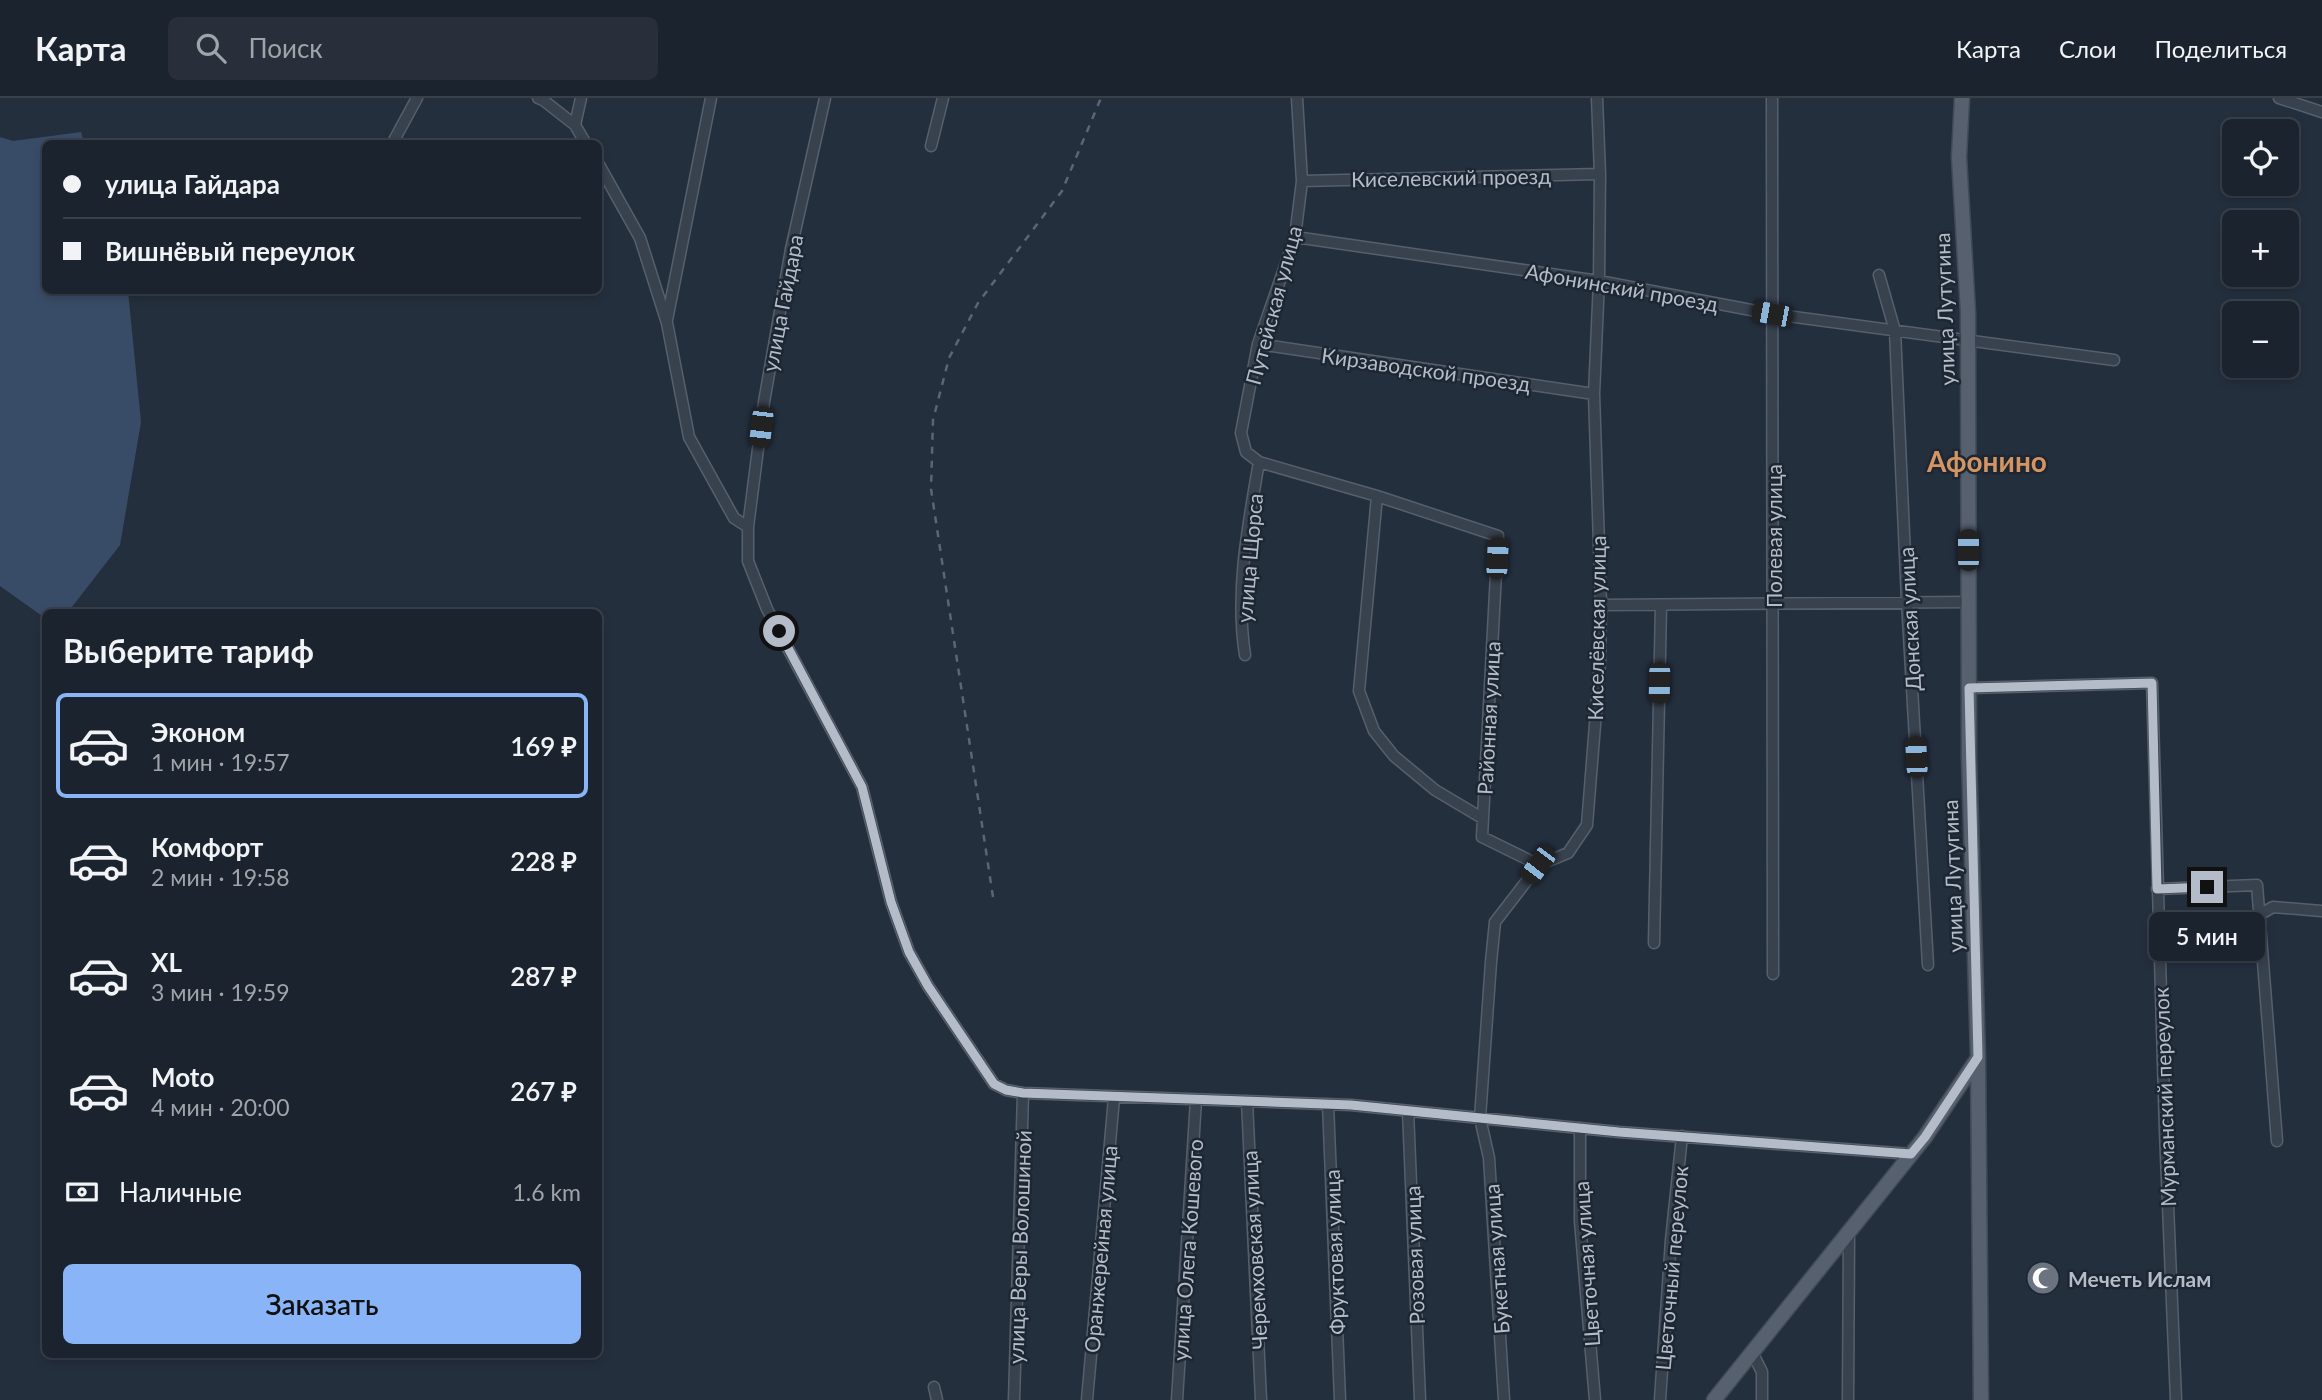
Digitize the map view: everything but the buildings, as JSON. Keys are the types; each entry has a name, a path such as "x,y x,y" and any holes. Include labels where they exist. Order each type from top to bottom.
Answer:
{"main road":[{"name":"улица Лутугина","path":"1962,98 1959,157 1967,340 1969,688 1978,1057 1981,1400"},
{"path":"1714,1400 1925,1137 1978,1057"}],"street":[{"path":"394,140 417,98"},
{"path":"538,98 575,125 584,140"},
{"path":"575,125 581,98"},
{"path":"667,323 711,98"},
{"name":"улица Гайдара","path":"825,98 791,249 764,402 748,527 748,561 757,587 862,787 891,902 909,952 928,986 994,1084 1006,1090 1023,1093 1328,1104 1580,1128 1911,1154"},
{"path":"931,146 943,98"},
{"name":"Путейская улица","path":"1259,462 1245,452 1241,433 1258,344 1295,237 1302,181 1297,98"},
{"name":"Киселёвская улица","path":"1480,1118 1495,922 1538,865 1568,853 1587,825 1600,662 1601,605 1594,394 1599,281 1600,174 1597,98"},
{"name":"Полевая улица","path":"1772,98 1773,974"},
{"path":"2279,98 2322,112"},
{"path":"602,170 639,238 667,323 689,437 734,518 748,527"},
{"name":"Киселевский проезд","path":"1302,181 1600,174"},
{"name":"Афонинский проезд","path":"1295,237 1599,281 1772,314 2114,360"},
{"name":"Донская улица","path":"1879,275 1895,331 1928,965"},
{"name":"Кирзаводской проезд","path":"1258,344 1594,394"},
{"path":"1259,462 1377,496 1359,691 1374,731 1394,756 1435,790 1482,818"},
{"name":"улица Щорса","path":"1245,655 1242,595 1247,528 1259,462"},
{"name":"Районная улица","path":"1377,496 1498,536 1482,837 1538,865"},
{"path":"1601,605 1968,602"},
{"path":"1654,943 1661,605"},
{"name":"Мурманский переулок","path":"1969,688 2152,683 2176,1400"},
{"path":"2157,889 2257,885 2277,1140"},
{"path":"2259,915 2273,907 2322,911"},
{"name":"улица Веры Волошиной","path":"1014,1400 1023,1093"},
{"name":"Оранжерейная улица","path":"1087,1400 1114,1098"},
{"name":"улица Олега Кошевого","path":"1177,1400 1196,1100"},
{"name":"Черемховская улица","path":"1247,1101 1261,1400"},
{"name":"Фруктовая улица","path":"1328,1104 1340,1400"},
{"name":"Розовая улица","path":"1408,1111 1420,1400"},
{"name":"Букетная улица","path":"1480,1118 1489,1158 1504,1400"},
{"name":"Цветочная улица","path":"1580,1128 1580,1221 1595,1400"},
{"name":"Цветочный переулок","path":"1660,1400 1671,1240 1682,1136"},
{"path":"1848,1400 1849,1234"},
{"path":"1752,1352 1762,1372 1762,1400"},
{"path":"934,1387 937,1400"}],"water":[{"path":"81,132 83,140 42,140 42,294 128,294 141,422 120,545 70,609 42,609 42,616 0,586 0,137 13,141"}],"railway":[{"path":"993,897 931,489 933,420 949,358 978,303 1062,191 1101,98"}],"place":[{"name":"Мечеть Ислам","path":"2043,1278"}],"district":[{"name":"Афонино","path":"1987,461"}],"route":[{"path":"779,631 862,787 891,902 909,952 928,986 994,1084 1006,1090 1114,1098 1351,1105 1619,1132 1911,1154 1978,1057 1969,688 2152,683 2157,889 2207,887"}]}
